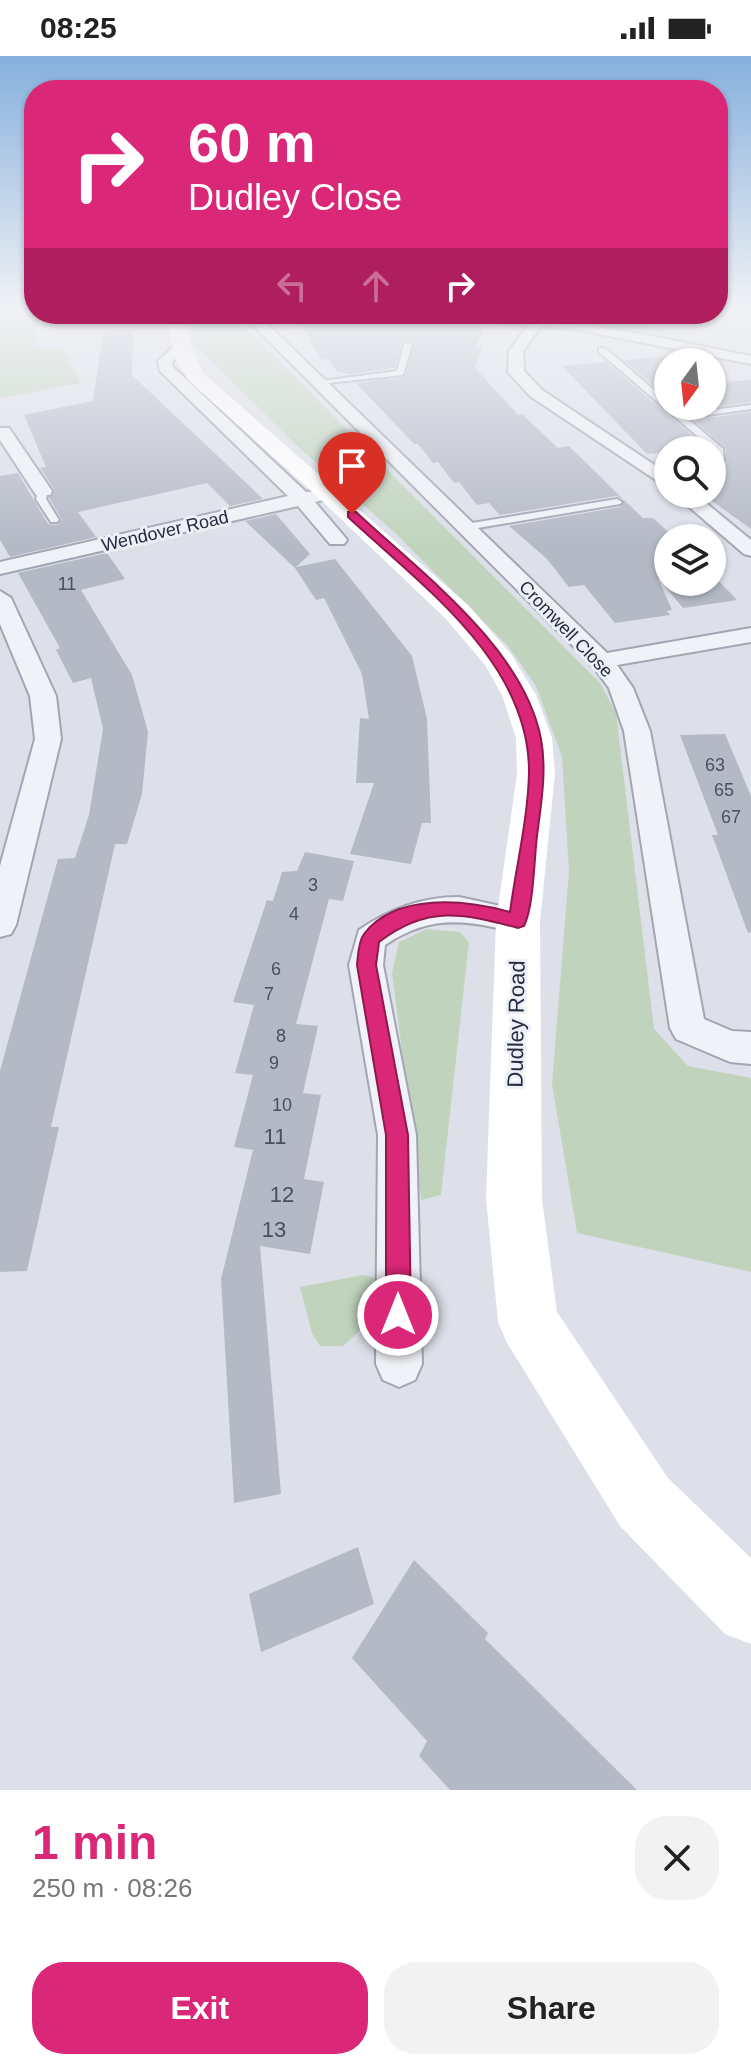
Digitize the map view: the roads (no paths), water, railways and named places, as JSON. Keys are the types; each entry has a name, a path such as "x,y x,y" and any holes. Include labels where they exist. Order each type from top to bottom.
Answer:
{"main road":[{"name":"Dudley Road","path":"204,385 316,496 457,612 499,661 519,695 534,738 536,774 518,921 514,1199 528,1322 644,1502 751,1608"}],"street":[{"name":"Cromwell Close","path":"321,385 602,661 621,688 637,731 688,1028 730,1046 751,1048"},
{"path":"528,385 536,393 654,470"},
{"path":"3,432 43,491"},
{"path":"0,468 24,463"},
{"path":"316,496 337,540"},
{"name":"Wendover Road","path":"0,568 316,496"},
{"path":"700,508 751,550"},
{"path":"0,598 43,696 48,739 0,925"},
{"path":"602,661 751,635"},
{"path":"399,1364 397,1135 366,965 370,939 395,920 432,908 470,908 518,921"}],"lane":[{"path":"726,410 751,407"},
{"path":"683,420 702,436"},
{"path":"43,491 41,499 54,520"},
{"path":"466,527 617,502"}]}
